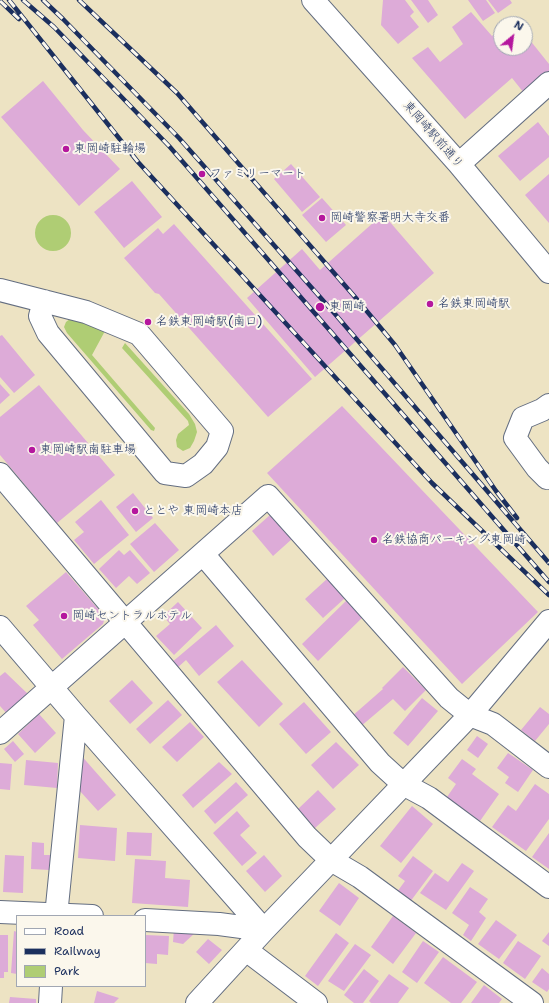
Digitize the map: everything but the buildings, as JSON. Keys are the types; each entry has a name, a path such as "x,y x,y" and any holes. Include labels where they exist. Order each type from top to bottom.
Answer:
{"street":[{"name":"東岡崎駅前通り","path":"313,0 459,164 549,272"},
{"path":"459,164 549,83"},
{"path":"0,290 44,301 86,312 139,334 222,431 217,447 203,464 186,476 165,473 48,333 40,316 44,301"},
{"path":"549,405 542,410 522,418 515,438 537,468 547,478 549,478"},
{"path":"0,474 307,837 331,860 360,877 532,1003"},
{"path":"0,733 268,496 449,698 470,715 493,724 549,767"},
{"path":"203,554 380,763 403,784 429,798 549,887"},
{"path":"198,1003 264,930 470,715 549,621"},
{"path":"0,627 264,930"},
{"path":"0,912 56,915 76,716"},
{"path":"146,920 219,924 264,930"},
{"path":"246,950 316,1003"},
{"path":"50,1003 51,987"}],"green space":[{"path":"53,215 66,220 71,233 66,246 53,251 40,246 35,233 40,220"},
{"path":"71,318 105,331 92,355 155,428 154,431 151,430 67,333 64,327 66,322"},
{"path":"125,343 189,414 195,424 197,432 190,448 183,451 177,447 176,440 178,434 189,425 188,421 122,348"}],"railway":[{"path":"9,0 138,162 432,483 549,595"},
{"path":"23,0 54,27 169,146 549,582"},
{"path":"43,0 179,138 335,314 549,563"},
{"path":"79,0 177,93 355,297 395,345 496,491 517,518"},
{"path":"0,1 19,19"}],"place":[{"name":"東岡崎駐輪場","path":"66,149"},
{"name":"ファミリーマート","path":"202,174"},
{"name":"岡崎警察署明大寺交番","path":"322,218"},
{"name":"名鉄東岡崎駅","path":"430,304"},
{"name":"東岡崎","path":"320,307"},
{"name":"名鉄東岡崎駅(南口)","path":"148,322"},
{"name":"東岡崎駅南駐車場","path":"32,450"},
{"name":"ととや 東岡崎本店","path":"135,511"},
{"name":"名鉄協商パーキング東岡崎","path":"374,540"},
{"name":"岡崎セントラルホテル","path":"64,616"}]}
